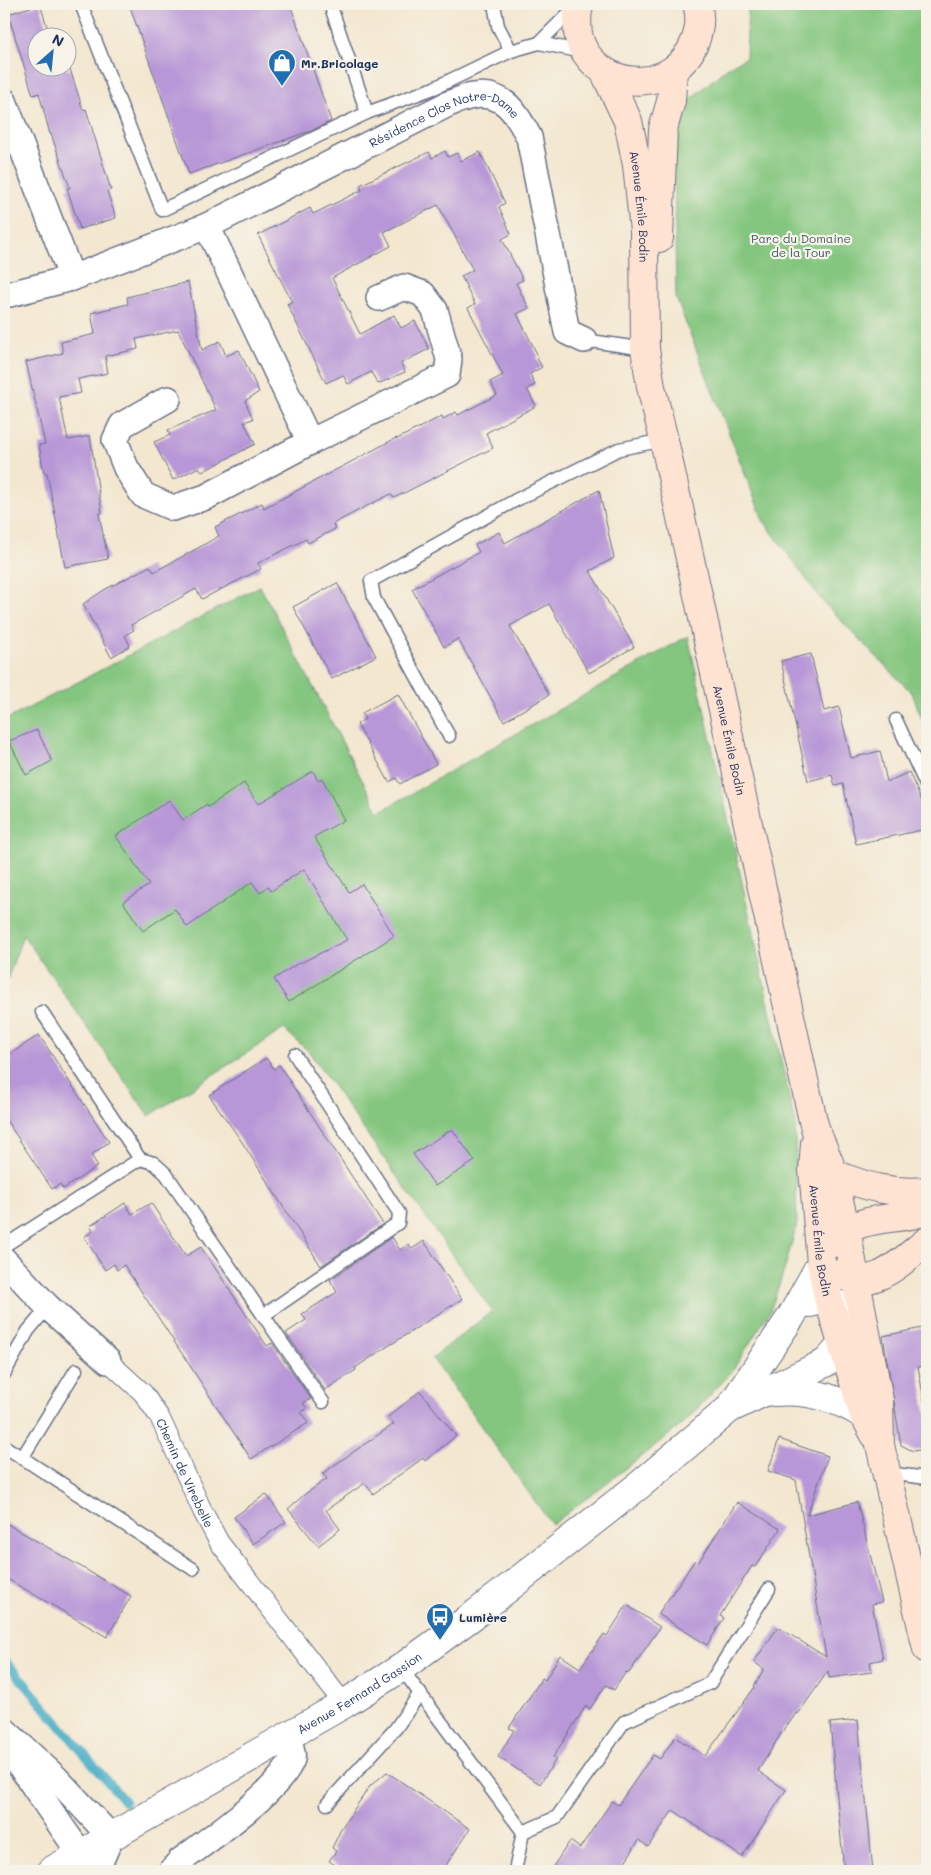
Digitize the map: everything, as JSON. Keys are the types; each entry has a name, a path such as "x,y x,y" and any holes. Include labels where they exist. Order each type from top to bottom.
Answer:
{"main road":[{"path":"578,4 576,18 579,36 585,52 604,71 624,79 646,81 660,78 673,71 689,55 698,34 699,11 697,4"},
{"name":"Avenue Émile Bodin","path":"604,71 628,121 637,165 644,231 645,349 651,387 816,1131 832,1173 846,1230 879,1400 880,1445"},
{"name":"Avenue Émile Bodin","path":"645,349 658,273 663,129 671,101 673,71"},
{"name":"Avenue Émile Bodin","path":"816,1131 813,1170 821,1263 828,1301 864,1415 880,1445"},
{"path":"832,1173 854,1182 894,1192 927,1191"},
{"path":"889,1271 874,1278 855,1280 832,1271 821,1263 846,1230 863,1222 927,1211"},
{"path":"862,1315 876,1286 889,1271 927,1241"},
{"path":"880,1445 927,1645"}],"street":[{"name":"Résidence Clos Notre-Dame","path":"10,294 72,278 207,226 448,104 475,95 498,97 516,113 529,137 567,332 584,340"},
{"path":"4,101 72,278"},
{"path":"207,226 310,442"},
{"path":"168,399 122,425 115,440 126,468 143,495 173,508 206,497 310,442 447,374 449,359 435,310 423,294 404,287 379,298"},
{"name":"Chemin de Virebelle","path":"4,1260 48,1307 143,1393 156,1412 219,1542 344,1704"},
{"name":"Avenue Fernand Gassion","path":"51,1871 89,1863 111,1837 344,1704 401,1668 497,1597 642,1482 729,1409 791,1317 821,1263"},
{"name":"Avenue Fernand Gassion","path":"791,1317 808,1303 817,1300 828,1301"},
{"path":"828,1301 862,1315"},
{"name":"Avenue Fernand Gassion","path":"729,1409 827,1362 842,1348 862,1315"},
{"name":"Avenue Fernand Gassion","path":"765,1393 790,1391 814,1393 836,1399 864,1415"},
{"path":"4,1730 56,1778 111,1837"},
{"path":"171,1871 180,1861 252,1806 284,1773 292,1757 288,1736"},
{"path":"4,1743 56,1820 89,1863"}],"lane":[{"path":"81,4 162,210 367,113 434,88 512,51 539,44 585,52"},
{"path":"330,4 367,113"},
{"path":"494,4 498,26 512,51"},
{"path":"539,44 578,4"},
{"path":"584,340 645,349"},
{"path":"449,736 374,598 371,581 516,500 619,449 664,440"},
{"path":"896,720 927,787"},
{"path":"42,1012 140,1159 154,1162 166,1174 323,1402"},
{"path":"264,1315 398,1223 399,1213 295,1055"},
{"path":"4,1246 140,1159"},
{"path":"4,1374 28,1331 48,1307"},
{"path":"22,1458 76,1370"},
{"path":"4,1446 193,1569"},
{"path":"887,1473 927,1478"},
{"path":"523,1832 557,1817 624,1722 710,1683 769,1589"},
{"path":"401,1668 523,1832 515,1871"},
{"path":"327,1804 396,1728 420,1693"}],"green space":[{"name":"Parc du Domaine de la Tour","path":"748,4 927,4 927,732 912,693 823,602 763,520 676,298 674,159 682,106 728,67 746,58"},
{"path":"260,586 379,812 688,636 795,1124 797,1224 784,1271 770,1311 731,1373 683,1424 552,1525 432,1358 492,1311 309,1052 284,1029 149,1116 23,935 4,989 4,721"}],"building":[{"path":"40,4 47,28 28,28 28,78 73,78 83,110 86,109 111,190 107,191 116,218 80,229 67,188 70,188 50,134 39,93 33,95 8,14"},
{"path":"129,4 290,4 331,121 313,130 189,174"},
{"path":"445,151 448,157 457,153 461,161 480,152 505,203 499,207 511,234 502,239 523,280 516,283 529,308 517,314 542,367 530,374 535,385 527,389 536,406 486,433 493,448 394,498 391,494 363,508 333,524 335,529 308,543 306,539 258,563 261,569 202,599 196,589 131,625 134,630 125,635 130,646 111,657 83,604 104,590 150,566 154,572 198,548 219,536 215,527 262,503 264,508 396,438 442,416 443,419 456,412 458,415 497,395 490,382 503,375 468,308 475,304 461,276 473,270 438,205 384,232 391,246 332,278 360,334 394,315 401,328 415,321 429,349 401,363 405,372 378,384 371,372 348,384 343,375 326,383 287,304 292,302 258,235 310,208 313,214 362,190 360,185 429,152 432,158"},
{"path":"188,282 202,350 220,341 226,356 239,350 259,392 245,401 253,419 244,422 255,444 202,472 199,467 173,480 154,442 170,435 168,430 216,410 178,330 136,339 138,349 105,356 108,373 78,379 81,393 59,397 68,440 90,436 102,513 99,514 108,559 65,567 47,473 44,473 39,445 45,444 26,362 63,353 61,342 95,334 91,313 128,304 127,297"},
{"path":"599,490 614,558 590,571 634,647 589,673 549,604 510,626 549,695 504,721 458,639 444,647 412,589 479,552 475,545 499,532 505,543"},
{"path":"337,583 376,656 332,679 293,607"},
{"path":"811,654 824,711 839,707 851,758 880,751 887,782 909,772 927,813 927,829 856,844 843,784 835,786 832,775 808,781 781,661"},
{"path":"398,694 436,764 400,784 396,778 389,782 357,724 365,719 362,713"},
{"path":"37,730 52,761 26,775 9,741"},
{"path":"313,771 318,781 322,778 344,820 314,837 349,892 362,884 394,936 289,1002 274,979 300,962 347,940 304,869 271,891 268,886 260,893 252,882 187,927 175,909 143,931 123,902 149,885 116,836 169,800 183,820 207,804 208,807 244,783 258,804"},
{"path":"39,1035 109,1142 91,1155 98,1166 63,1189 60,1184 52,1189 4,1117 4,1058"},
{"path":"266,1058 274,1069 279,1065 383,1224 321,1266 240,1139 209,1095"},
{"path":"452,1129 475,1161 435,1186 413,1154"},
{"path":"125,1203 132,1214 151,1203 186,1256 201,1247 267,1346 272,1343 311,1399 303,1403 307,1409 301,1412 308,1423 251,1459 124,1265 117,1270 114,1264 105,1270 84,1237 93,1231 90,1226"},
{"path":"392,1237 400,1250 409,1244 412,1249 424,1241 462,1299 382,1350 325,1390 286,1333 306,1320 302,1314 337,1292 330,1280"},
{"path":"927,1327 927,1365 918,1367 927,1417 927,1449 913,1451 901,1445 883,1336"},
{"path":"420,1391 456,1436 425,1461 423,1458 373,1494 365,1483 326,1510 340,1529 318,1546 288,1509 305,1494 327,1479 323,1474 394,1424 388,1417"},
{"path":"779,1439 828,1456 807,1515 857,1502 882,1602 872,1604 883,1659 870,1662 872,1672 829,1678 828,1671 798,1714 796,1713 787,1724 758,1771 786,1790 742,1857 673,1810 648,1847 639,1840 619,1871 550,1871 570,1841 580,1848 612,1801 618,1805 653,1755 660,1759 675,1737 705,1756 755,1687 764,1669 754,1662 778,1627 826,1657 796,1480 768,1471"},
{"path":"266,1494 286,1522 253,1544 234,1517"},
{"path":"737,1502 780,1529 755,1567 752,1566 720,1616 724,1618 707,1645 658,1614 695,1560 698,1563"},
{"path":"4,1522 131,1596 107,1637 4,1577"},
{"path":"627,1605 660,1627 629,1673 626,1672 614,1690 606,1685 590,1709 586,1706 553,1757 556,1759 540,1784 498,1757 514,1730 509,1728 542,1678 545,1680 560,1655 580,1668 604,1634 607,1636"},
{"path":"858,1720 873,1871 844,1871 830,1723"},
{"path":"387,1772 470,1829 442,1871 344,1871 329,1861 336,1851 332,1848 342,1827 370,1786"}],"waterway":[{"path":"4,1660 125,1802"}],"place":[{"name":"Mr.Bricolage","path":"282,87"},
{"name":"Lumière","path":"440,1641"}]}
